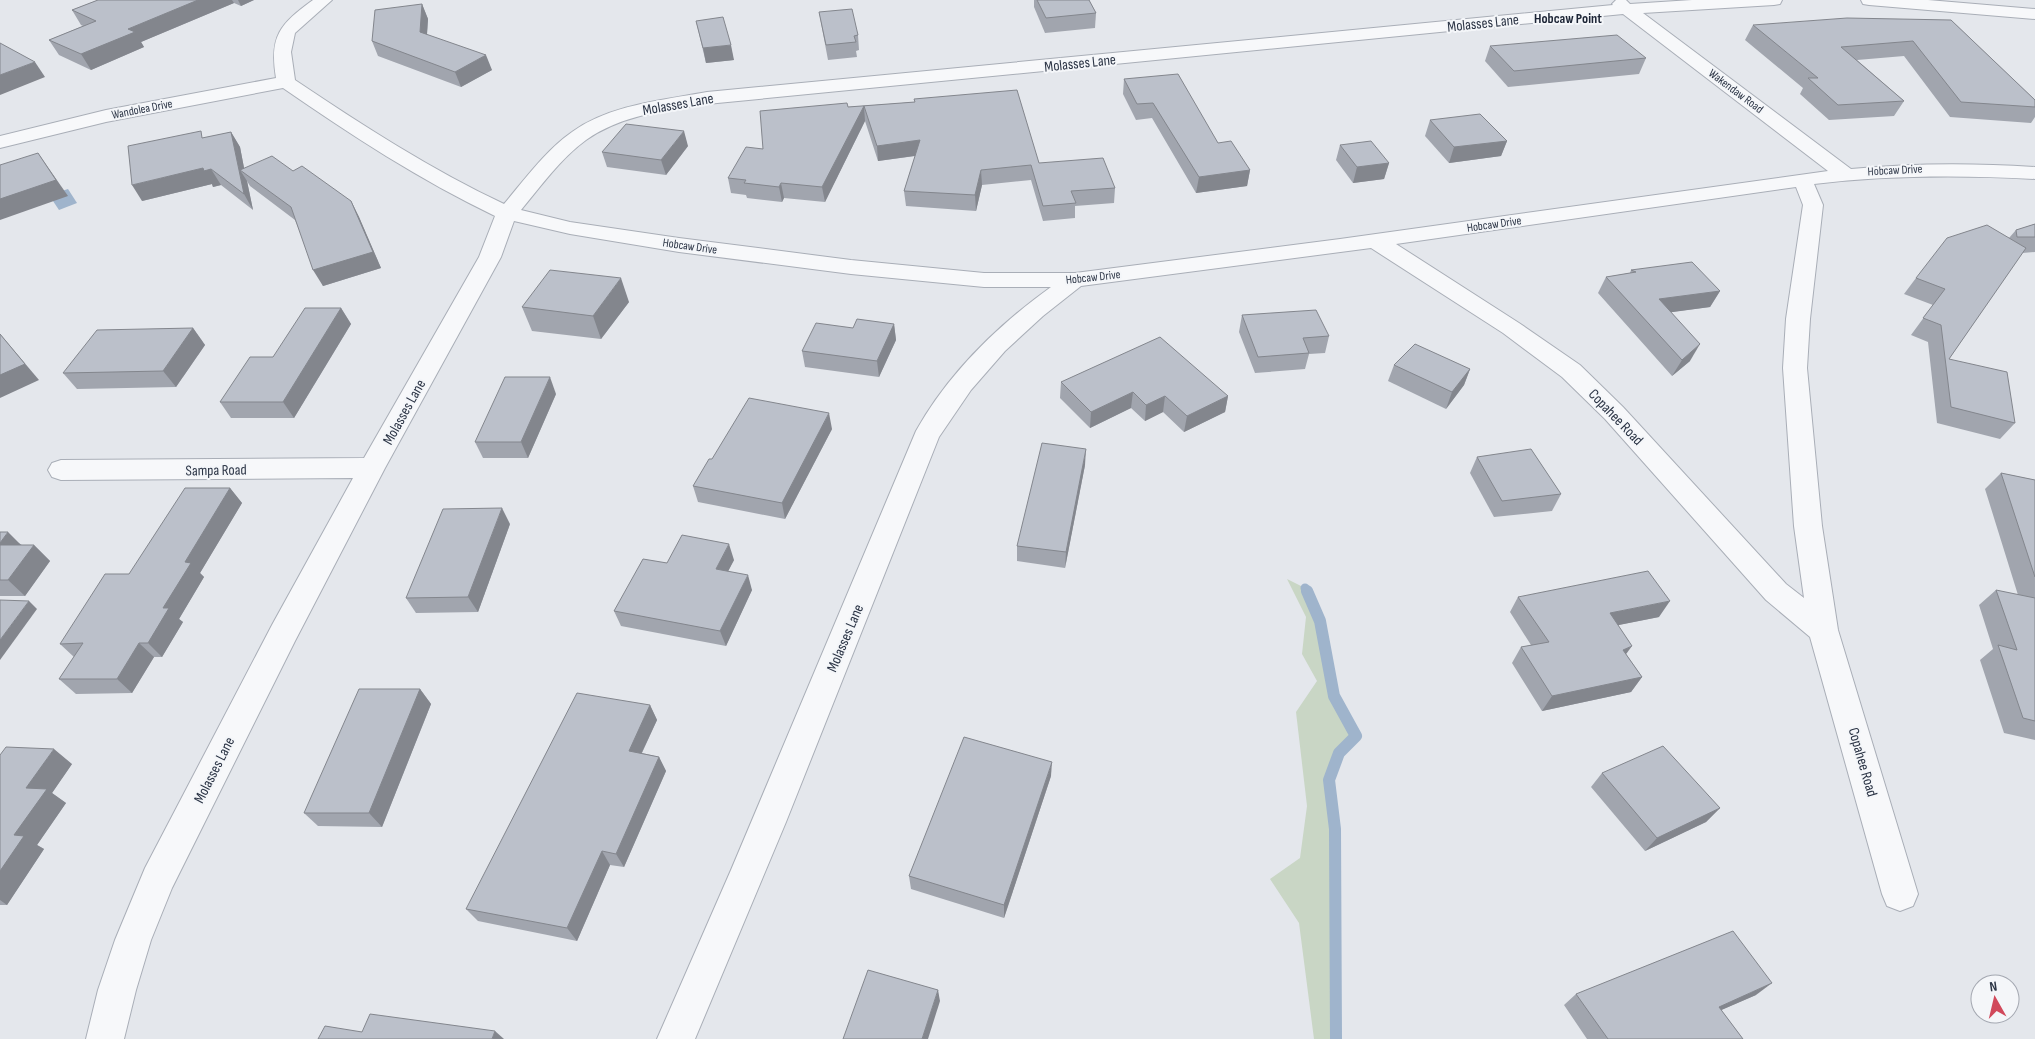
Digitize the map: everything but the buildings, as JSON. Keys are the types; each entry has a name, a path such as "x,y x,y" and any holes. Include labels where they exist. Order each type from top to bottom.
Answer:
{"street":[{"path":"286,82 281,60 283,37 295,21 324,0"},
{"name":"Molasses Lane","path":"105,1039 116,990 133,940 157,880 283,634 372,468 490,257 507,213 562,150 580,135 603,124 666,103 1621,5 1774,0"},
{"path":"1868,0 2035,14"},
{"name":"Wakendaw Road","path":"1621,5 1844,173"},
{"name":"Wandolea Drive","path":"0,142 56,126 103,116 286,82"},
{"name":"Hobcaw Drive","path":"286,82 356,130 454,188 507,213 570,228 678,245 851,267 984,280 1075,280 1376,242 1844,173 1945,168 2035,173"},
{"name":"Copahee Road","path":"1802,180 1813,205 1798,319 1795,368 1807,517 1822,630 1844,696 1900,894"},
{"name":"Copahee Road","path":"1376,242 1512,328 1571,371 1614,413 1776,592 1822,630"},
{"name":"Molasses Lane","path":"676,1039 740,892 867,585 886,532 931,427 958,387 999,344 1037,308 1075,280"},
{"name":"Sampa Road","path":"61,470 372,468"}],"green space":[{"path":"1287,579 1305,588 1320,621 1334,696 1356,736 1343,749 1329,780 1335,829 1336,1039 1314,1039 1299,923 1270,879 1300,858 1307,806 1296,712 1317,681 1302,654 1306,617"}],"water":[{"path":"68,189 77,203 59,210 49,195"}],"waterway":[{"path":"1305,588 1307,593"},
{"path":"1307,591 1320,621 1334,696 1356,736 1339,753 1329,780 1335,829 1336,1039"}],"district":[{"name":"Hobcaw Point","path":"1568,18"}]}
